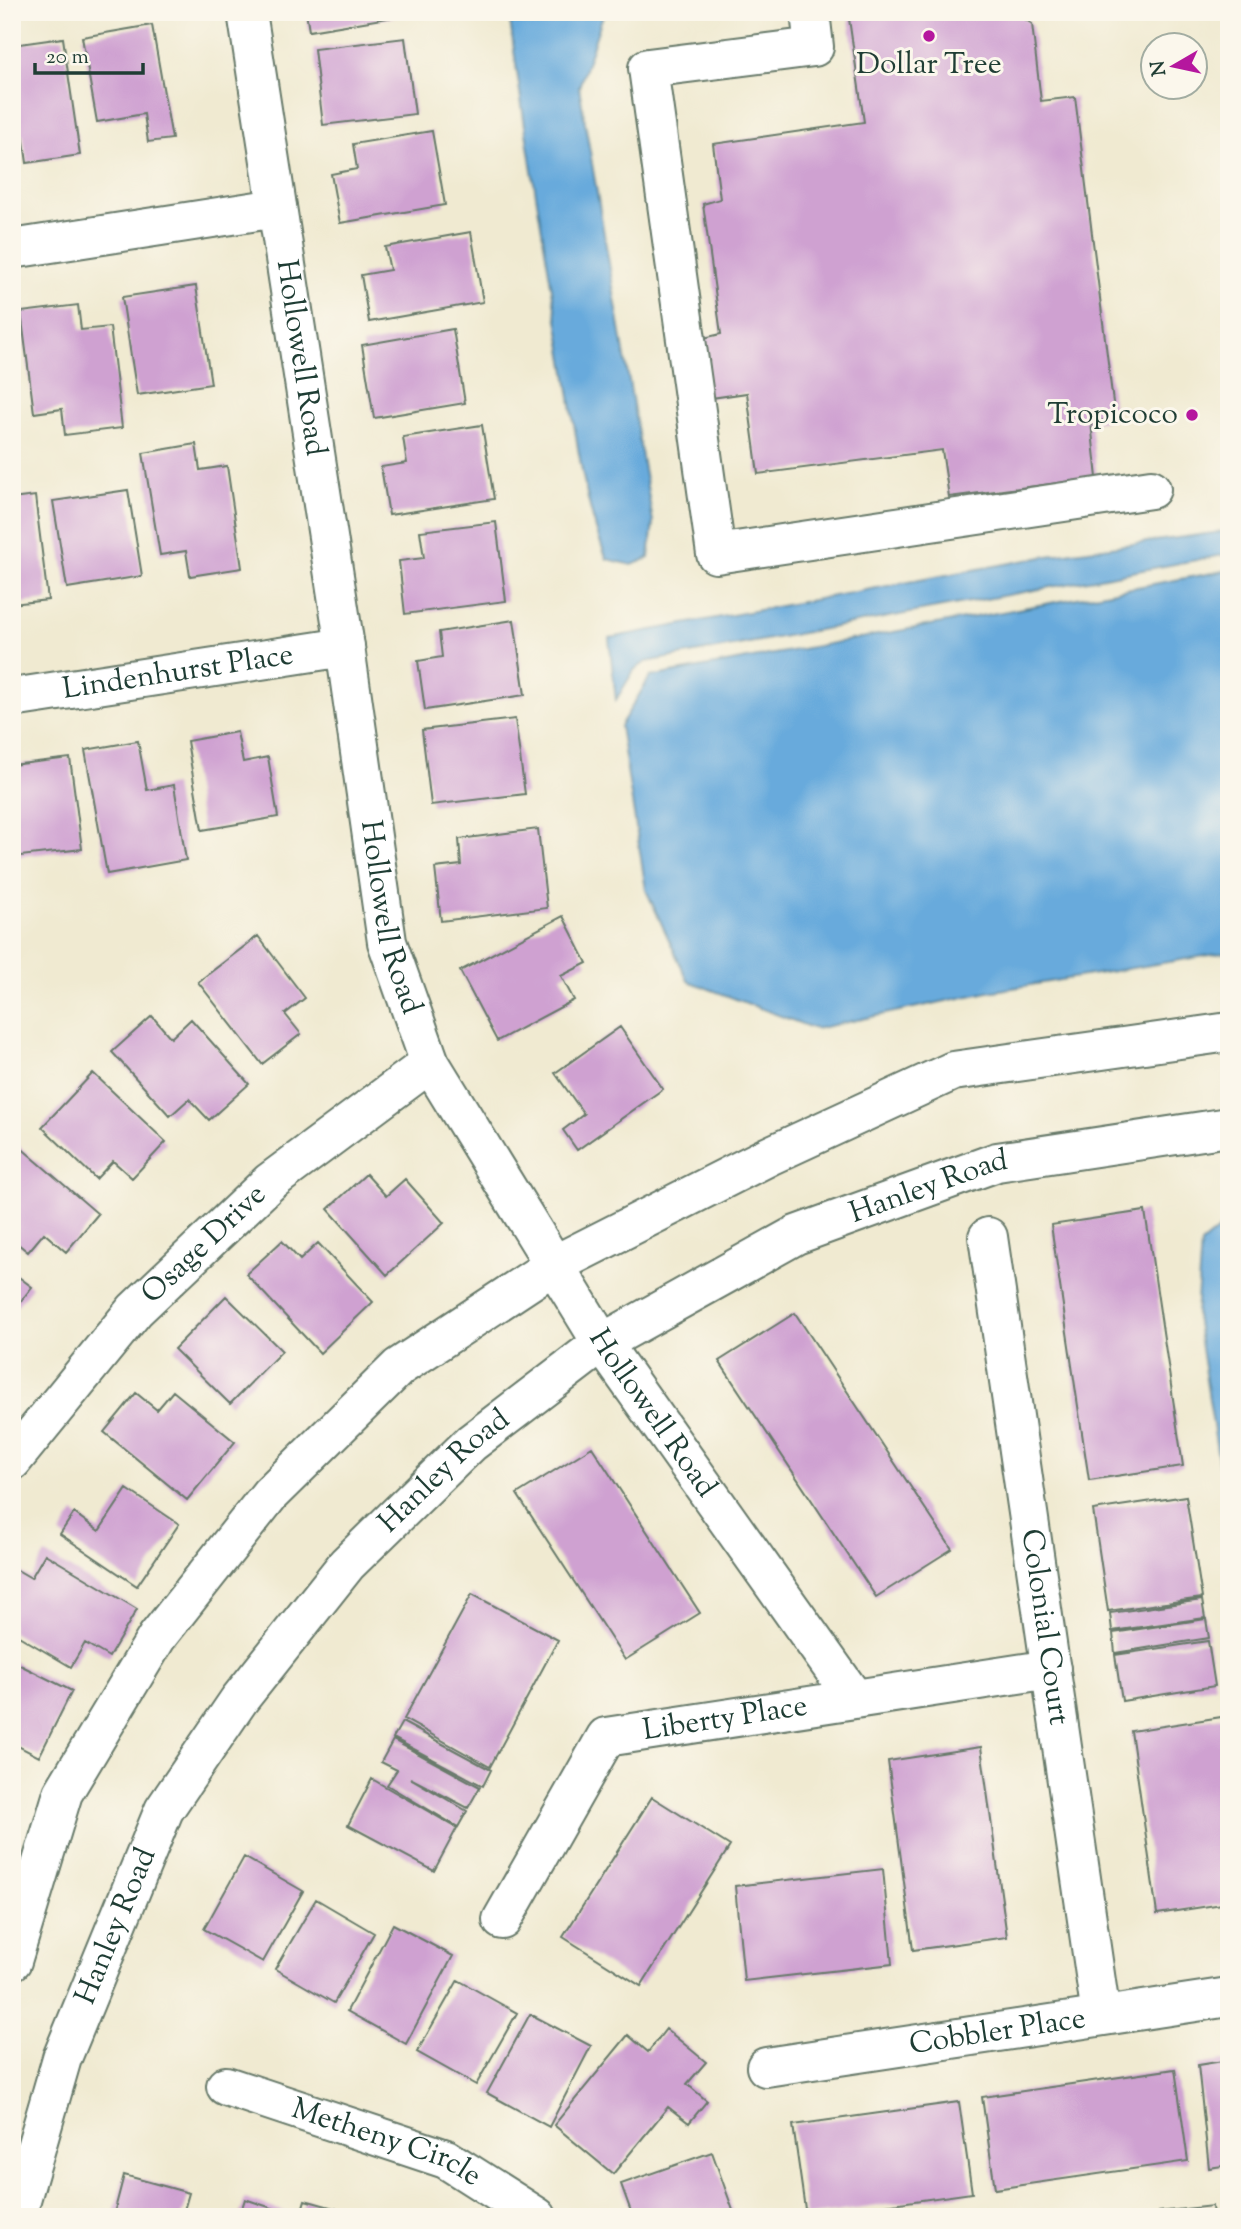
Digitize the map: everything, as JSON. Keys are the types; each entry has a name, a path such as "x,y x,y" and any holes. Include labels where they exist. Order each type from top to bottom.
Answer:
{"street":[{"name":"Hollowell Road","path":"247,12 345,647 387,942 430,1062 603,1343 854,1699"},
{"path":"810,12 814,47 648,68 716,554 1151,489"},
{"path":"12,248 277,208"},
{"name":"Lindenhurst Place","path":"12,698 345,647"},
{"path":"12,1961 63,1793 157,1637 270,1494 400,1367 555,1265 769,1156 953,1072 1229,1032"},
{"name":"Osage Drive","path":"12,1461 135,1311 260,1191 430,1062"},
{"name":"Hanley Road","path":"16,2217 62,2058 164,1810 239,1700 347,1564 471,1443 603,1343 796,1235 997,1162 1229,1127"},
{"name":"Colonial Court","path":"988,1237 1101,2016"},
{"name":"Liberty Place","path":"502,1920 606,1737 1051,1669"},
{"name":"Cobbler Place","path":"766,2067 1229,1997"},
{"name":"Metheny Circle","path":"226,2086 446,2158 537,2217"}],"water":[{"path":"509,12 604,12 579,87 653,522 649,558 632,565 607,559 586,489 535,189"},
{"path":"1229,531 1229,554 646,662 634,670 616,700 609,638 1059,554"},
{"path":"1229,570 1229,952 988,992 815,1029 688,981 646,890 620,726 650,677"},
{"path":"1229,1225 1229,1527 1196,1316 1201,1244 1223,1226"}],"building":[{"path":"306,12 412,12 412,14 309,31"},
{"path":"848,12 1015,12 1032,24 1041,101 1075,97 1115,419 1091,422 1097,478 949,497 942,450 758,474 747,393 704,399 695,340 721,334 703,204 720,199 713,144 864,122"},
{"path":"152,25 172,139 148,142 144,114 97,122 82,37"},
{"path":"63,38 80,155 27,163 23,134 12,135 12,45"},
{"path":"405,38 415,114 323,125 314,49"},
{"path":"432,131 445,205 340,223 331,174 357,169 353,144"},
{"path":"471,232 483,302 369,322 361,275 390,270 385,247"},
{"path":"196,286 211,384 137,395 122,297"},
{"path":"78,305 81,330 110,327 122,428 65,435 62,409 34,413 21,312"},
{"path":"453,329 465,403 374,418 362,345"},
{"path":"14,385 16,402 12,403 12,386"},
{"path":"482,425 494,499 389,515 381,467 407,463 403,437"},
{"path":"196,444 200,470 227,466 242,568 190,576 186,551 160,555 143,453"},
{"path":"128,490 142,576 67,588 53,501"},
{"path":"35,496 48,600 12,604 12,499"},
{"path":"496,522 506,601 405,614 399,561 424,558 420,531"},
{"path":"514,620 525,695 425,710 418,661 442,657 439,632"},
{"path":"515,719 525,794 431,805 422,730"},
{"path":"237,732 243,762 268,757 278,817 202,830 187,741"},
{"path":"138,741 147,790 174,785 186,860 107,874 85,750"},
{"path":"70,758 82,849 12,857 12,765"},
{"path":"538,829 547,908 441,921 435,868 461,865 459,839"},
{"path":"563,916 587,963 561,976 574,1000 497,1041 460,971"},
{"path":"258,936 305,998 285,1014 301,1034 262,1064 198,982"},
{"path":"152,1016 171,1038 191,1019 249,1084 209,1120 189,1099 170,1116 112,1052"},
{"path":"620,1027 663,1089 577,1150 563,1130 584,1114 555,1073"},
{"path":"93,1073 166,1142 132,1178 113,1161 96,1179 42,1127"},
{"path":"12,1140 98,1214 66,1252 44,1233 28,1252 12,1239"},
{"path":"366,1174 386,1196 405,1179 444,1223 387,1275 328,1209"},
{"path":"1145,1211 1183,1466 1089,1480 1051,1225"},
{"path":"282,1241 300,1260 318,1243 373,1302 320,1353 246,1274"},
{"path":"12,1272 32,1287 12,1312"},
{"path":"226,1296 282,1351 230,1404 174,1349"},
{"path":"795,1313 952,1549 876,1597 719,1361"},
{"path":"173,1391 235,1442 187,1500 104,1432 136,1393 157,1410"},
{"path":"592,1447 700,1613 625,1660 517,1494"},
{"path":"127,1489 179,1524 137,1586 60,1534 74,1513 99,1531"},
{"path":"1186,1496 1202,1598 1108,1611 1093,1510"},
{"path":"45,1554 137,1609 109,1657 85,1643 71,1667 12,1632 12,1567 31,1578"},
{"path":"472,1594 558,1640 490,1767 404,1719"},
{"path":"1202,1600 1205,1618 1112,1631 1110,1613"},
{"path":"1206,1619 1209,1638 1115,1653 1113,1633"},
{"path":"1208,1641 1215,1686 1122,1701 1115,1655"},
{"path":"12,1661 72,1691 39,1757 12,1743"},
{"path":"1228,1716 1229,1903 1157,1914 1131,1731"},
{"path":"402,1722 491,1770 483,1786 393,1738"},
{"path":"393,1740 480,1787 468,1808 410,1778 467,1811 458,1827 387,1785 397,1770 381,1762"},
{"path":"981,1747 1007,1937 913,1950 888,1761"},
{"path":"372,1779 457,1828 434,1871 348,1825"},
{"path":"652,1797 730,1846 641,1986 563,1937"},
{"path":"244,1857 303,1891 263,1962 204,1929"},
{"path":"883,1869 892,1964 744,1981 735,1886"},
{"path":"316,1899 374,1933 334,2003 275,1969"},
{"path":"393,1924 453,1956 406,2044 347,2011"},
{"path":"458,1980 517,2013 476,2085 417,2052"},
{"path":"530,2014 591,2046 549,2127 487,2093"},
{"path":"666,2029 706,2062 687,2084 707,2101 689,2123 668,2107 613,2174 554,2125 628,2035 648,2052"},
{"path":"1229,2060 1229,2085 1225,2075 1229,2107 1229,2165 1209,2168 1198,2065"},
{"path":"1175,2069 1188,2161 995,2189 982,2097"},
{"path":"959,2102 972,2193 806,2216 793,2125"},
{"path":"712,2152 735,2216 633,2217 621,2184"},
{"path":"124,2175 189,2193 182,2217 113,2217"},
{"path":"245,2199 290,2214 290,2217 239,2217"},
{"path":"305,2200 348,2212 347,2217 300,2217"},
{"path":"1212,2206 1213,2217 1159,2217 1159,2212"}],"place":[{"name":"Dollar Tree","path":"929,36"},
{"name":"Tropicoco","path":"1192,415"}]}
